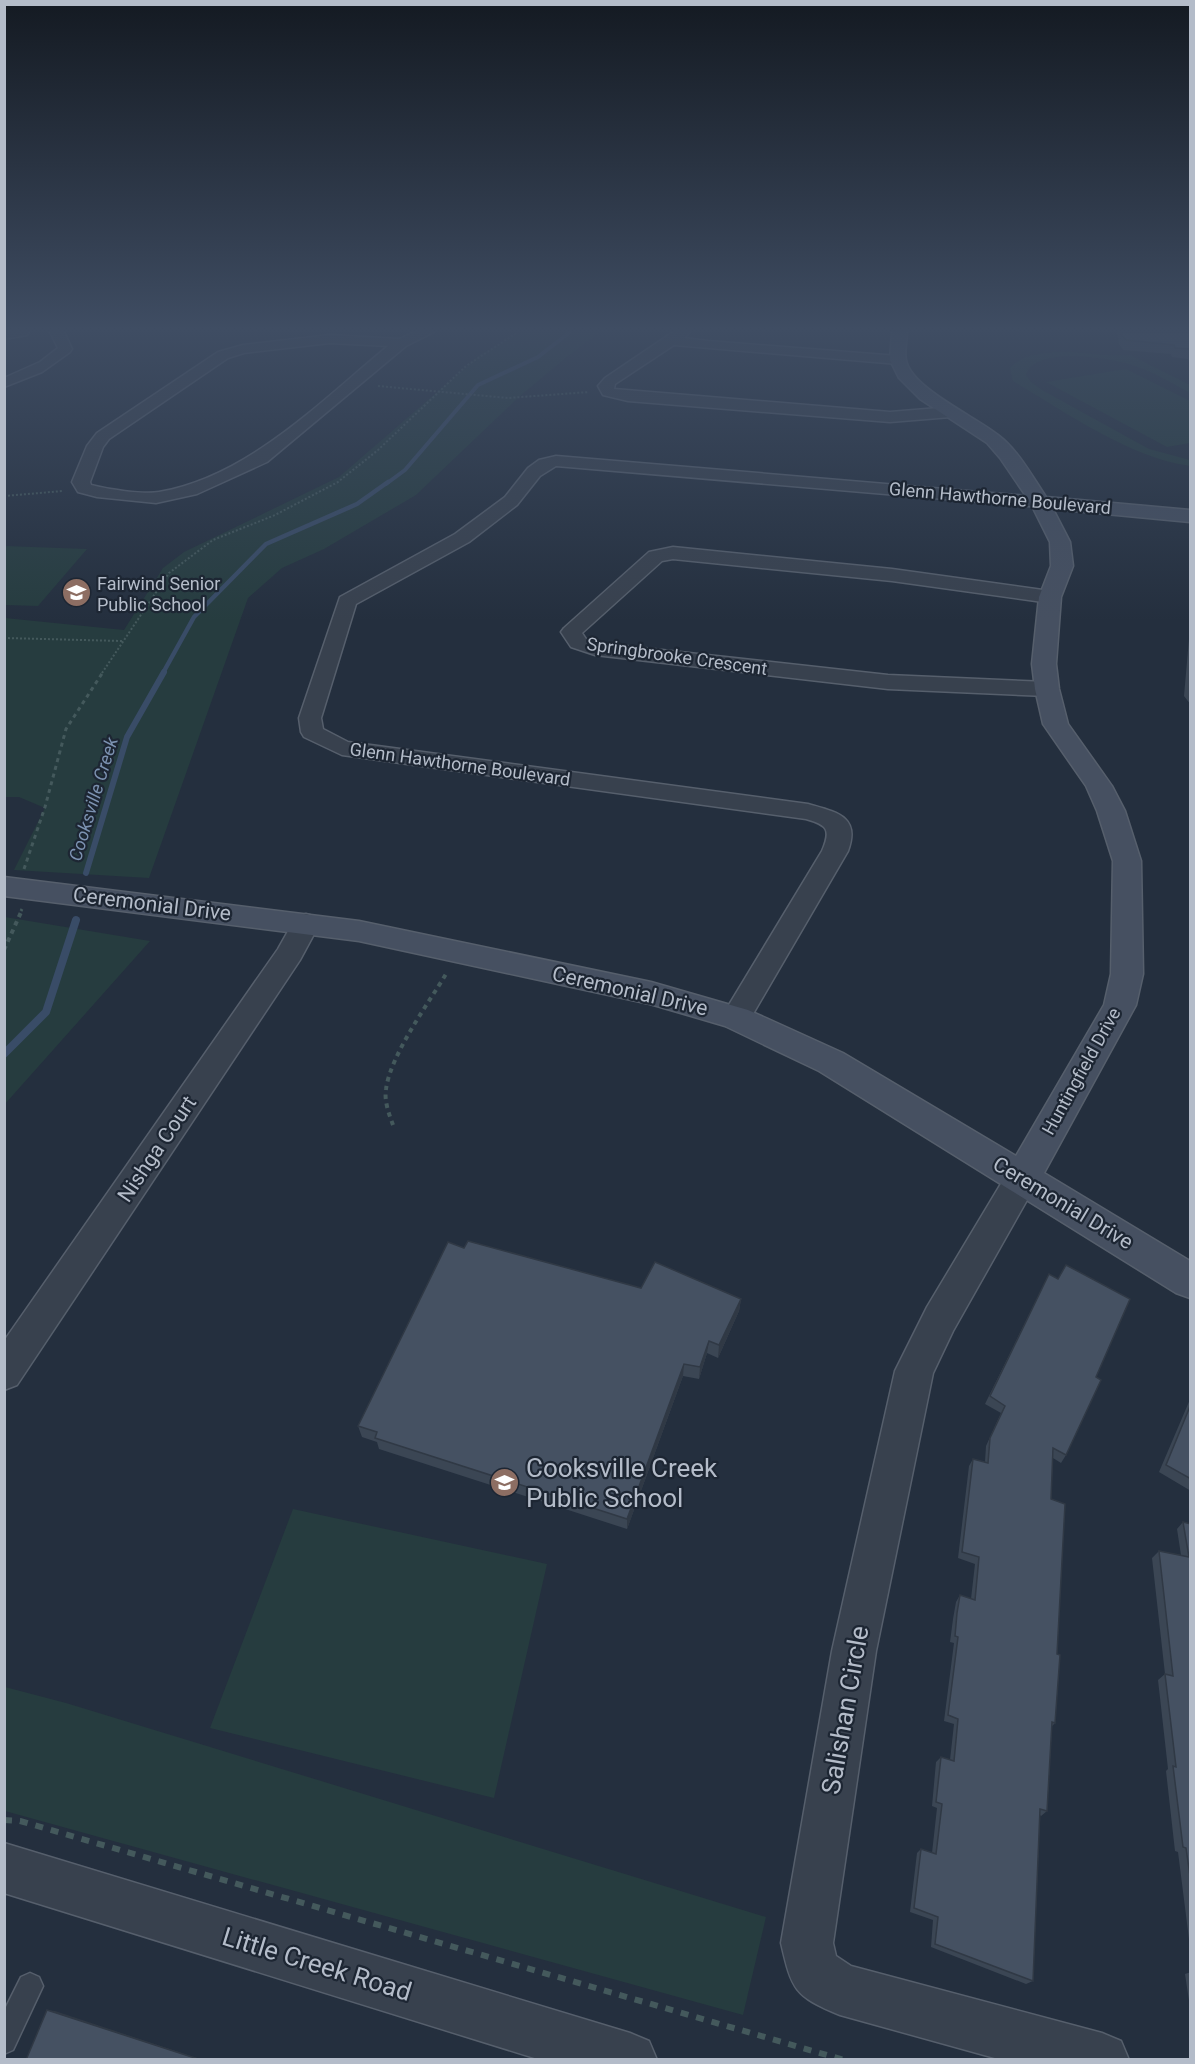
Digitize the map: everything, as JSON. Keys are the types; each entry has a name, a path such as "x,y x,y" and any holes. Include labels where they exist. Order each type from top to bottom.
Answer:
{"street":[{"path":"114,428 103,436 95,446 81,482 84,488 97,492 156,498 191,490 261,458 297,428"},
{"name":"Huntingfield Drive","path":"976,428 993,439 1007,454 1053,524 1062,552 1062,566 1050,597 1044,664 1047,689 1056,724 1099,786 1120,835 1127,861 1127,974 1115,1014 1023,1177"},
{"name":"Glenn Hawthorne Boulevard","path":"736,1018 835,851 840,838 839,827 830,818 808,812 342,748 312,732 310,718 347,601 462,538 511,501 534,472 556,460 1169,512 1191,516"},
{"name":"Springbrooke Crescent","path":"1047,689 888,682 595,649 578,643 571,632 656,556 673,553 892,575 1050,597"},
{"name":"Ceremonial Drive","path":"14,887 359,931 651,993 736,1018 831,1062 1191,1281"},
{"name":"Nishga Court","path":"4,1373 290,952 306,923"},
{"name":"Salishan Circle","path":"1023,1177 940,1319 914,1371 854,1651 807,1943 814,1972 840,1989 1102,2060"},
{"name":"Little Creek Road","path":"4,1868 630,2060"}],"lane":[{"path":"4,2041 30,1986"}],"path":[{"path":"4,950 22,910 14,887 24,868 45,807 66,729 169,573 213,540 275,515 338,482 378,450 400,428"},
{"path":"4,496 84,488"},
{"path":"4,638 122,641"},
{"path":"393,1125 386,1105 386,1086 396,1061 446,974"},
{"path":"4,1820 20,1821 844,2060"}],"green space":[{"path":"395,428 486,428 416,495 324,549 282,568 248,598 149,878 14,870 45,808 19,797 5,797 5,618 124,630 163,568 184,552 339,477"},
{"path":"1092,428 1111,428 1149,449 1190,460 1190,466 1144,454"},
{"path":"1132,428 1190,428 1190,443 1167,447"},
{"path":"5,546 87,549 38,606 5,605"},
{"path":"4,917 150,941 5,1104"},
{"path":"293,1509 547,1564 494,1798 210,1728"},
{"path":"5,1687 66,1703 766,1917 743,2015 5,1811"}],"building":[{"path":"468,1241 641,1288 655,1262 741,1299 719,1345 709,1341 700,1367 684,1364 627,1519 375,1438 377,1432 358,1426 448,1242 464,1248"},
{"path":"1066,1265 1130,1299 1096,1377 1101,1380 1066,1455 1053,1448 1051,1499 1065,1504 1057,1654 1060,1655 1055,1723 1052,1722 1047,1811 1040,1809 1033,1981 935,1944 938,1917 914,1908 921,1849 936,1854 942,1804 936,1802 941,1757 954,1761 958,1719 948,1715 958,1637 955,1636 957,1613 960,1595 975,1600 979,1557 962,1552 973,1459 988,1463 990,1438 1005,1406 990,1396 1049,1274 1058,1279"},
{"path":"1191,1404 1191,1479 1166,1465"},
{"path":"1183,1522 1191,1524 1191,1883 1186,1848 1183,1847 1173,1766 1176,1767 1165,1674 1173,1676 1159,1551 1189,1557"},
{"path":"47,2010 201,2060 26,2060"}],"waterway":[{"name":"Cooksville Creek","path":"386,484 405,470 441,428"},
{"name":"Cooksville Creek","path":"163,673 194,617 266,544 357,504 388,482"},
{"name":"Cooksville Creek","path":"86,873 127,737 164,672"},
{"name":"Cooksville Creek","path":"4,1054 46,1012 76,920"}],"place":[{"name":"Fairwind Senior Public School","path":"76,593"},
{"name":"Cooksville Creek Public School","path":"505,1483"}]}
